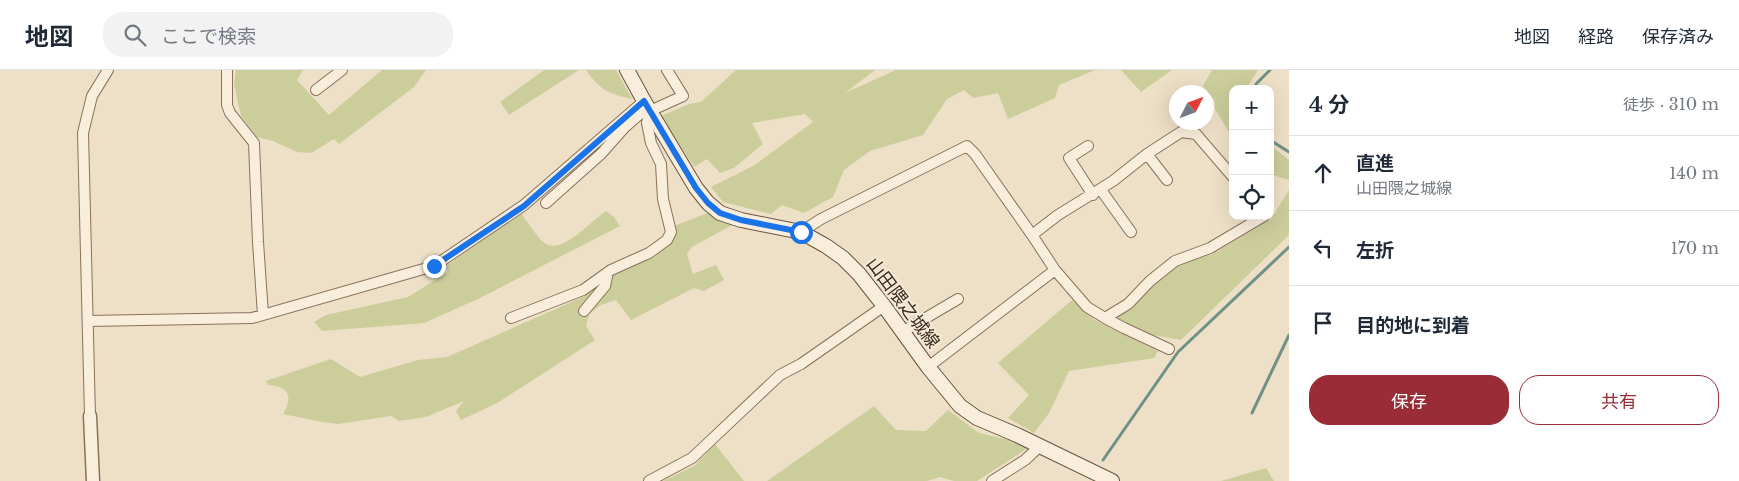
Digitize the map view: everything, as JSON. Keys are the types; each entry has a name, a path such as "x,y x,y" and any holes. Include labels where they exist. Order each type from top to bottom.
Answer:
{"main road":[{"name":"山田隈之城線","path":"627,70 696,188 708,203 720,213 741,220 801,232 826,246 843,258 859,274 928,367 956,402 968,413 1112,481"}],"street":[{"path":"93,481 83,133 92,96 108,70"},
{"path":"227,70 227,105 230,113 254,143 263,315"},
{"path":"316,90 342,70"},
{"path":"88,321 252,318 434,266 524,206 647,106 683,96 667,70"},
{"path":"546,203 601,154 647,106"},
{"path":"511,318 583,290 608,272 649,253 667,240 671,232 663,199 660,164 651,143 647,122 647,106"},
{"path":"1032,235 1058,215 1097,192 1147,154 1182,132 1196,134 1231,175"},
{"path":"801,232 821,218 967,146 975,154 1055,270 1087,307 1104,318 1169,349"},
{"path":"1088,146 1069,158 1131,232"},
{"path":"1147,154 1167,180"},
{"path":"1104,318 1128,304 1150,281 1175,261 1210,248 1257,220"},
{"path":"928,367 1055,270"},
{"path":"584,311 605,286 608,272"},
{"path":"902,332 958,298"},
{"path":"649,481 692,458 780,375 801,364 884,306"},
{"path":"992,481 1024,460 1040,446"}],"green space":[{"path":"236,70 303,70 297,80 329,115 382,70 426,70 414,87 339,144 334,139 311,153 297,152 273,141 257,137 241,116 234,84"},
{"path":"544,70 579,70 509,115 500,102"},
{"path":"586,70 616,70 632,99 605,90 596,83"},
{"path":"736,70 875,70 845,93 896,70 1095,70 1059,85 1055,98 1008,119 998,93 973,98 964,90 947,99 923,135 870,151 844,170 833,197 804,213 782,205 771,214 723,202 711,187 753,166 813,122 805,114 752,123 763,144 734,168 720,173 707,159 694,167 661,116 689,104 701,102"},
{"path":"1121,70 1172,70 1141,92"},
{"path":"1212,70 1258,70 1249,85 1229,85 1229,132 1215,109 1214,85 1204,85"},
{"path":"1274,148 1289,160 1289,180 1274,175"},
{"path":"1289,190 1289,235 1181,340 1153,335 1114,318 1131,309 1151,286 1180,264 1213,254 1269,220 1274,220 1274,214"},
{"path":"606,211 614,217 620,226 480,298 424,323 322,331 314,322 326,315 408,297 448,272 446,266 521,213 540,239 546,244 553,246 561,244 577,235"},
{"path":"708,213 732,225 692,247 687,254 693,274 716,265 724,280 704,291 694,288 631,320 616,300 601,305 589,314 586,326 595,340 497,403 461,420 456,411 464,401 426,417 399,421 391,416 338,424 317,421 283,414 288,402 287,393 280,387 268,385 266,381 331,359 360,377 418,360 447,357 585,296 613,274 653,258 671,242 674,226"},
{"path":"1072,300 1095,320 1158,351 1154,358 1069,371 1049,413 1034,433 1008,418 1029,395 998,363"},
{"path":"874,406 896,430 926,431 948,410 979,433 1009,440 1028,448 977,481 954,481 940,477 927,481 767,481"},
{"path":"715,444 744,481 663,481 694,466"},
{"path":"1266,468 1274,481 1221,481"}],"waterway":[{"path":"1256,85 1270,70"},
{"path":"1274,143 1289,152"},
{"path":"1103,460 1178,352 1289,247"},
{"path":"1252,413 1289,335"}],"route":[{"path":"434,266 524,206 644,101 696,188 708,203 720,213 741,220 801,232"}]}
